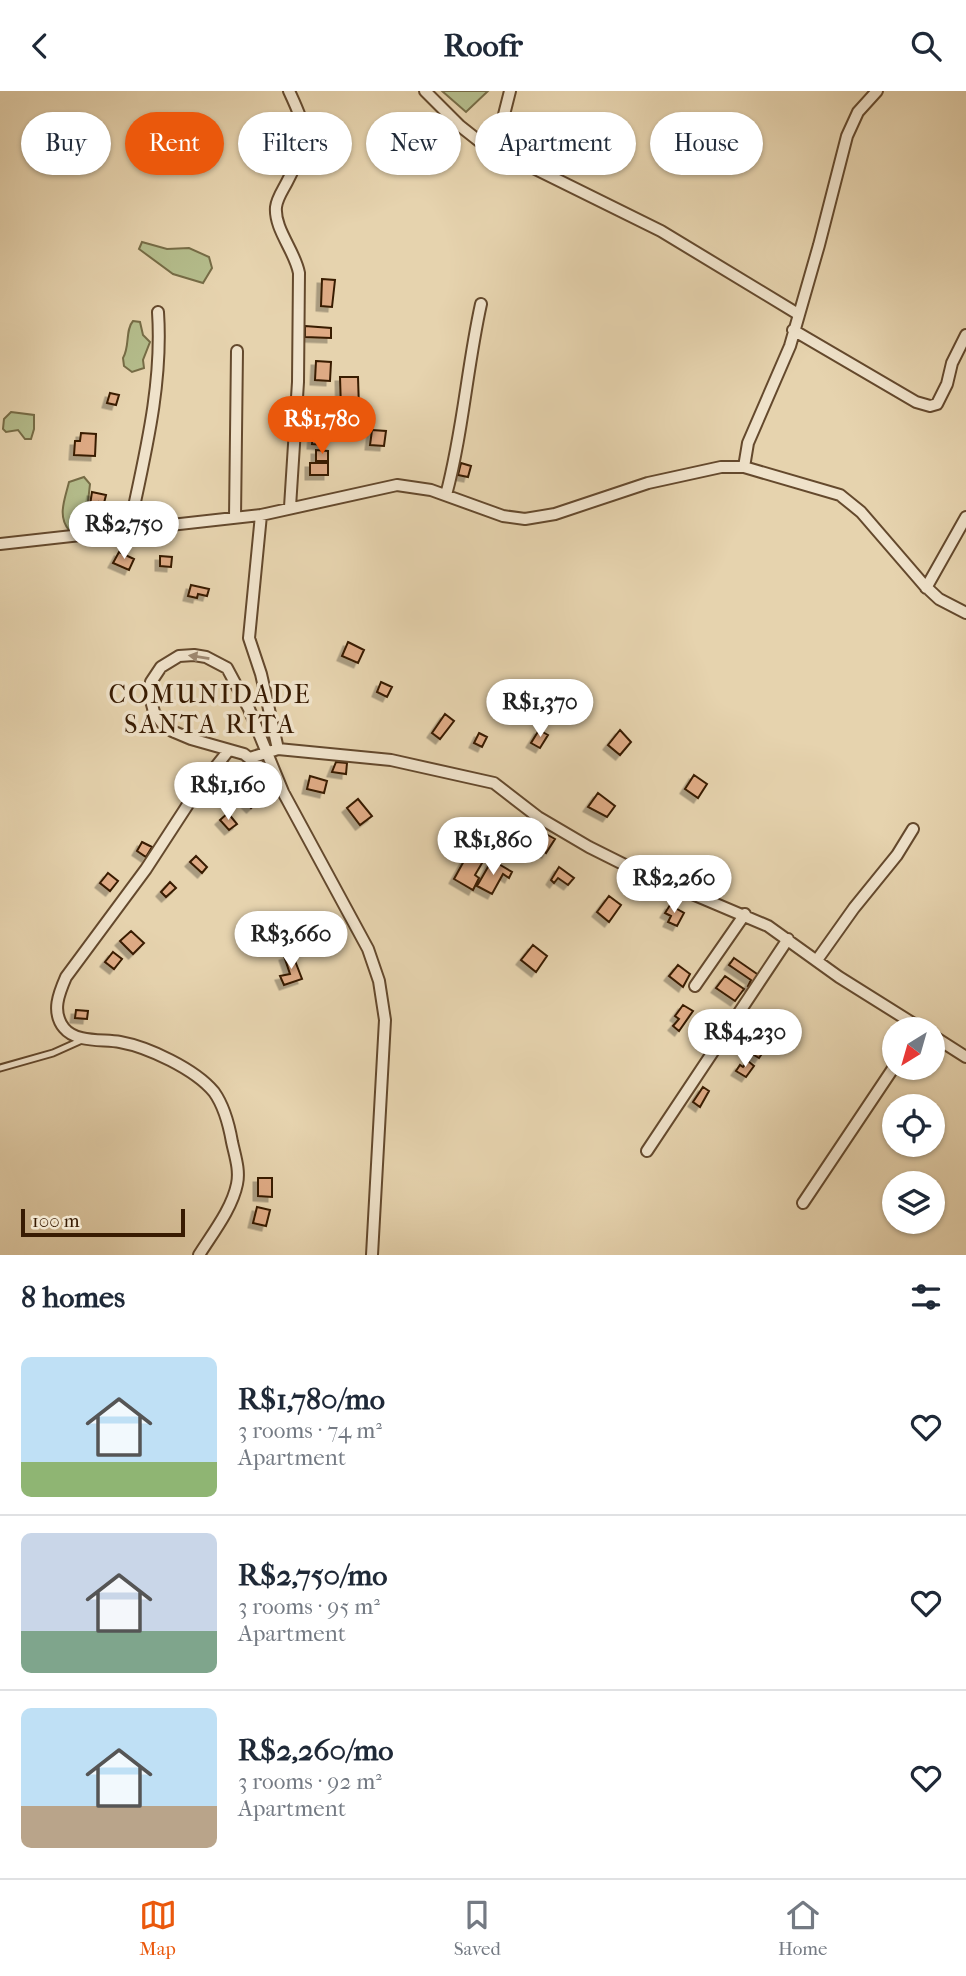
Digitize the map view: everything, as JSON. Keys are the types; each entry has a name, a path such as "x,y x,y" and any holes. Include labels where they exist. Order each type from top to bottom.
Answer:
{"street":[{"path":"289,91 305,132 303,146 276,207 283,232 297,259 299,273 298,381 290,507"},
{"path":"425,91 475,138"},
{"path":"505,112 510,91"},
{"path":"744,467 748,443 777,377 820,245 847,136 858,112 877,91"},
{"path":"546,175 661,231 798,314"},
{"path":"446,495 455,460 470,354 481,304"},
{"path":"129,530 156,395 159,365 158,312"},
{"path":"793,330 916,402 930,406 937,404 942,395 952,363 966,335"},
{"path":"235,518 237,351"},
{"path":"0,544 261,515 397,485 431,489 503,516 526,519 555,514 648,484 721,467 744,467 840,495 861,512 926,588 952,608 966,613"},
{"path":"261,515 249,638 261,674 272,751 284,792 368,949 383,1003 384,1046 372,1255"},
{"path":"926,588 966,517"},
{"path":"272,751 227,668 206,657 180,656 161,667 151,682 149,693 154,712 162,723 172,731 191,739 250,758 266,771 284,792"},
{"path":"199,1255 233,1197 238,1183 238,1168 231,1135 225,1113 214,1093 184,1068 146,1050 120,1042 85,1038 65,1030 57,1009 59,993 66,977 146,869 198,789 229,750"},
{"path":"250,758 272,751 391,760 494,783 538,817 589,847 631,868 745,914 788,939 861,992 902,1017"},
{"path":"817,960 897,855 913,829"},
{"path":"695,986 745,914"},
{"path":"647,1151 788,939"},
{"path":"945,1044 966,1057"},
{"path":"803,1203 885,1080"}],"lane":[{"path":"0,1068 53,1053 85,1038"}],"green space":[{"path":"442,91 488,91 466,112"},
{"path":"142,242 167,249 189,248 209,257 212,268 203,283 173,274 139,249"},
{"path":"133,321 140,322 143,335 150,342 143,360 144,368 132,372 124,366 123,358"},
{"path":"11,412 34,415 31,439 25,439 18,430 6,432 3,429 4,419"},
{"path":"84,477 90,484 86,519 79,529 69,530 65,525 63,513 69,482"}],"building":[{"path":"322,279 335,280 332,307 321,306"},
{"path":"305,326 331,328 331,338 305,337"},
{"path":"316,361 331,362 330,381 315,380"},
{"path":"340,377 358,377 359,409 341,409"},
{"path":"110,393 119,395 116,405 107,403"},
{"path":"372,430 386,431 384,446 370,445"},
{"path":"81,433 96,434 95,456 74,455 75,441 80,441"},
{"path":"313,433 326,434 325,445 312,444"},
{"path":"316,450 328,451 328,461 316,461"},
{"path":"310,463 328,463 328,475 310,475"},
{"path":"461,463 471,466 468,477 458,475"},
{"path":"92,492 106,495 104,503 99,502 98,507 90,505"},
{"path":"115,510 117,524 92,527 90,511"},
{"path":"119,552 134,559 129,570 113,563"},
{"path":"160,556 172,557 171,567 160,566"},
{"path":"191,585 209,589 207,596 188,596"},
{"path":"348,642 364,650 358,663 342,656"},
{"path":"381,682 392,687 387,697 377,692"},
{"path":"445,714 454,721 440,739 432,733"},
{"path":"539,730 548,735 540,748 531,743"},
{"path":"620,730 631,742 620,755 608,745"},
{"path":"479,733 487,737 482,747 474,743"},
{"path":"336,762 347,763 346,774 332,772"},
{"path":"694,775 707,784 698,798 685,789"},
{"path":"310,776 327,781 324,793 307,789"},
{"path":"598,793 615,806 607,817 588,807"},
{"path":"252,797 257,802 251,808 246,803"},
{"path":"358,799 372,816 360,825 347,808"},
{"path":"228,813 237,824 229,830 220,820"},
{"path":"546,834 555,839 546,853 537,847"},
{"path":"142,842 152,847 146,857 137,851"},
{"path":"470,850 485,858 475,875 479,878 473,890 454,879"},
{"path":"196,856 207,867 202,873 190,862"},
{"path":"492,860 512,872 509,878 503,874 492,894 477,886"},
{"path":"559,867 574,878 568,885 558,878 554,883 551,880"},
{"path":"108,873 118,881 110,891 100,883"},
{"path":"170,882 176,888 166,897 161,892"},
{"path":"609,896 621,905 609,922 597,912"},
{"path":"670,905 684,913 677,926 668,922 671,916 665,913"},
{"path":"131,931 144,943 133,954 120,941"},
{"path":"533,945 547,956 536,972 521,960"},
{"path":"113,952 122,959 114,969 105,962"},
{"path":"292,953 302,979 284,985 280,976 290,974 284,956"},
{"path":"734,958 760,976 752,988 748,986 751,980 729,965"},
{"path":"678,965 690,974 683,987 669,976"},
{"path":"725,976 744,989 735,1001 716,988"},
{"path":"683,1005 693,1011 679,1031 673,1026 679,1019 675,1016"},
{"path":"76,1010 88,1011 87,1019 75,1018"},
{"path":"756,1042 766,1048 759,1058 749,1052"},
{"path":"748,1061 754,1066 746,1077 736,1071"},
{"path":"703,1087 709,1091 700,1107 693,1102"},
{"path":"258,1178 272,1178 272,1197 258,1196"},
{"path":"257,1207 270,1210 266,1226 253,1223"}],"district":[{"name":"COMUNIDADE SANTA RITA","path":"210,708"}]}
